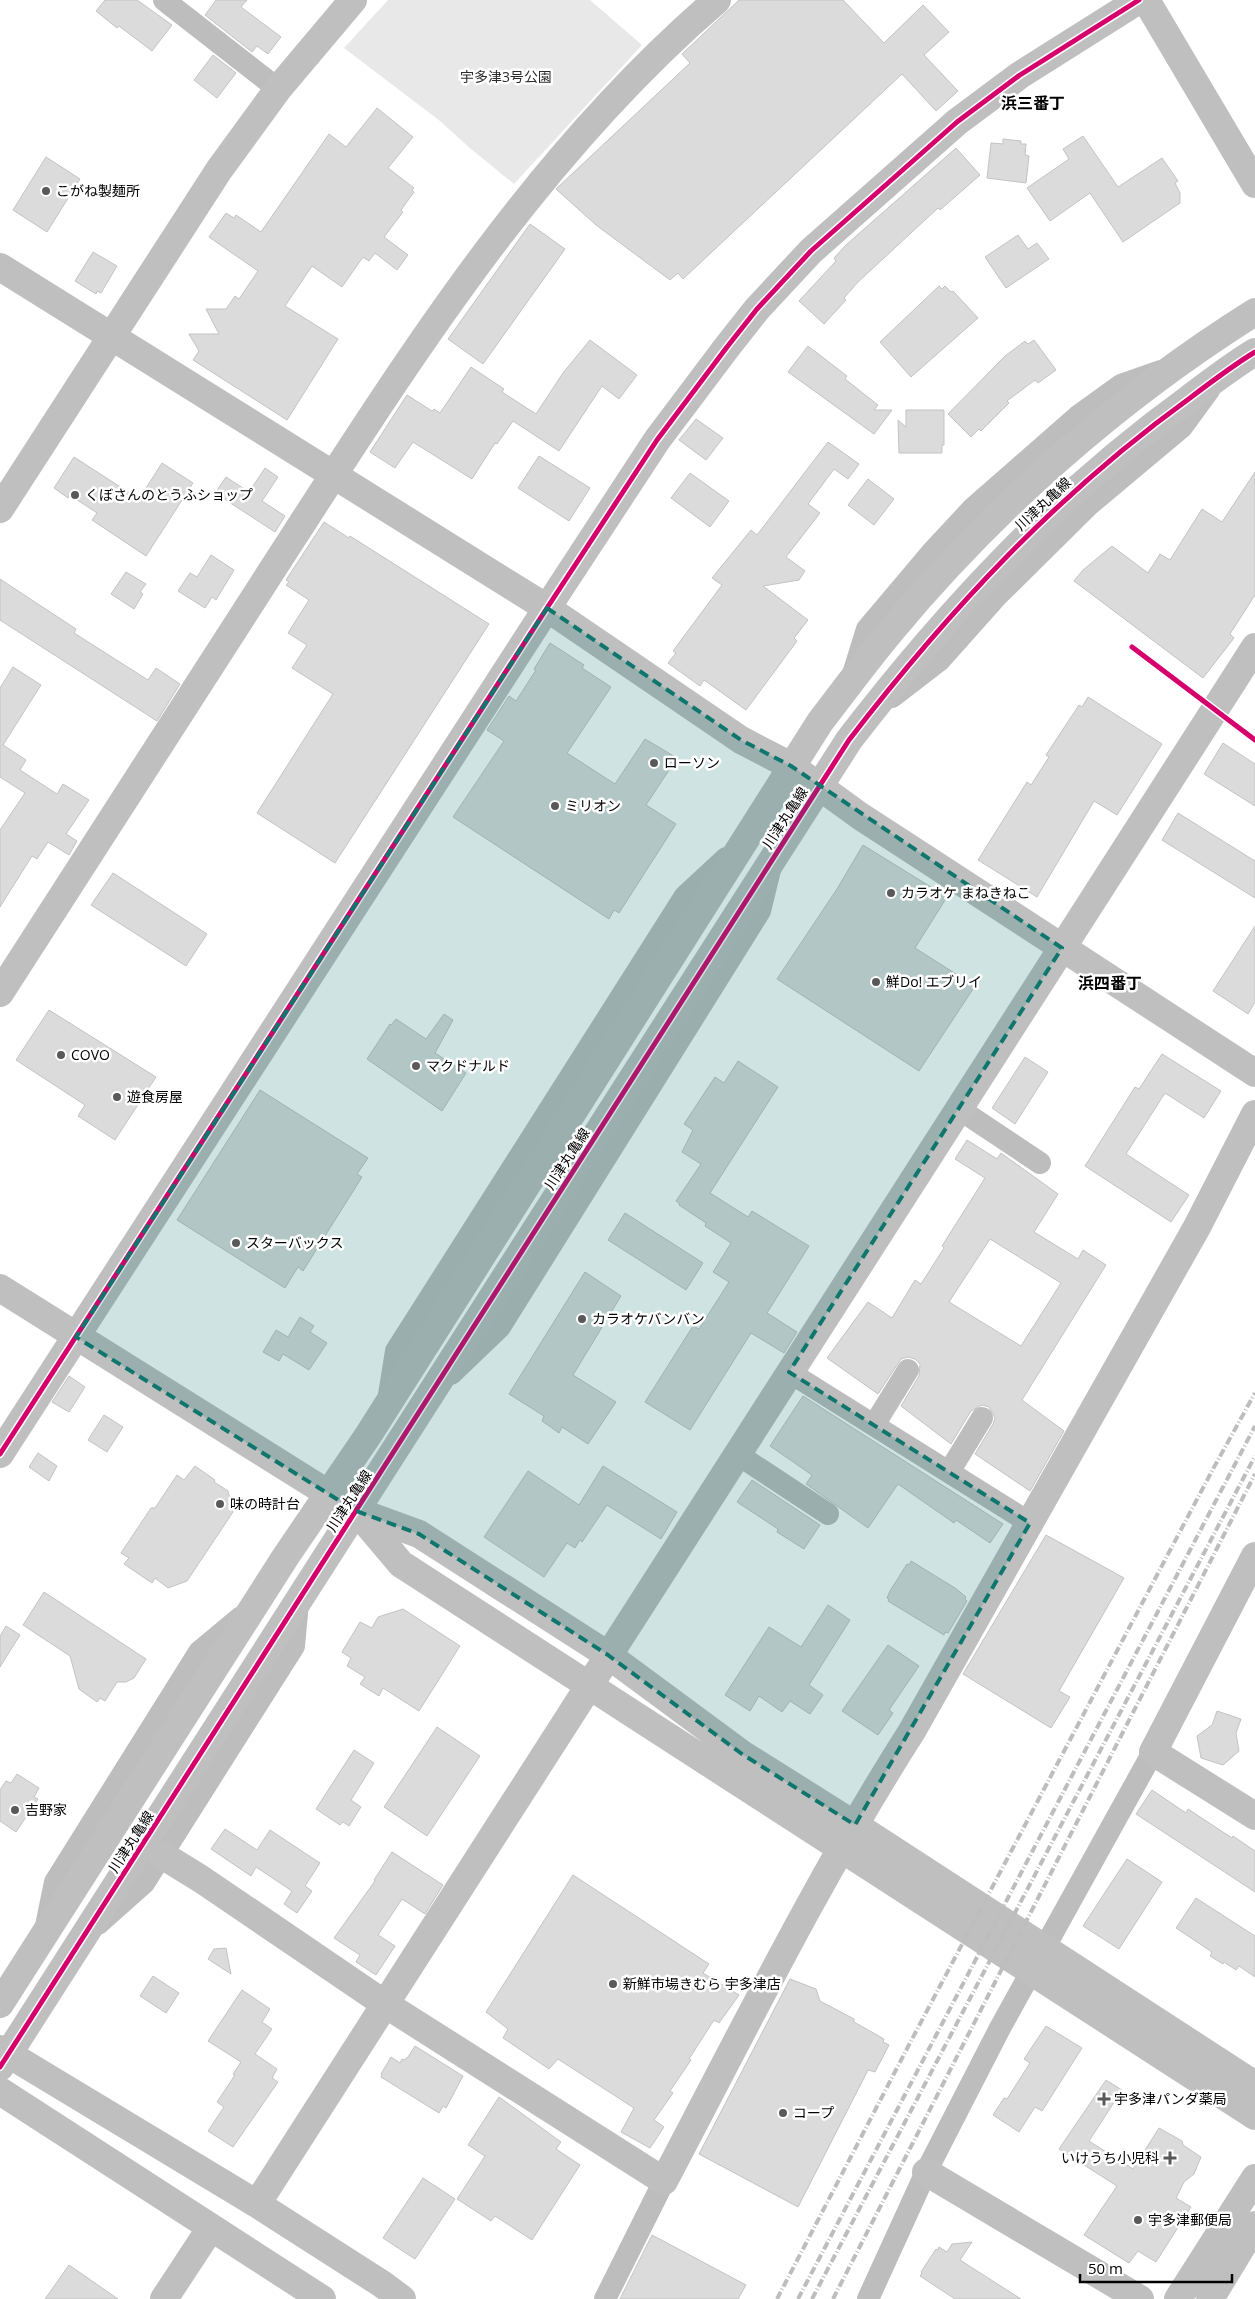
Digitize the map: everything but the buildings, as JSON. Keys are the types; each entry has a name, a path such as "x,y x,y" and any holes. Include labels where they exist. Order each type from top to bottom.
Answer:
{"street":[{"path":"164,0 278,89"},
{"path":"0,509 219,170 278,89 353,0"},
{"path":"0,993 334,474 461,284 525,200 594,119 673,38 717,0"},
{"path":"0,1454 657,440 757,309 811,251 957,122 1020,75 1139,0"},
{"path":"1146,0 1255,184"},
{"path":"0,267 547,608 741,740 790,766 860,816 1255,1073"},
{"name":"川津丸亀線","path":"0,2004 255,1606 388,1404 790,766 820,722 890,632 958,556 1014,500 1084,436 1176,366 1255,312"},
{"name":"川津丸亀線","path":"3,2056 85,1935 773,857 866,718 916,655 977,586 1039,522 1107,461 1218,377 1255,352"},
{"path":"257,2204 1255,647"},
{"path":"959,1109 1040,1163"},
{"path":"605,2299 664,2181 841,1848 912,1731 1197,1227 1255,1114"},
{"path":"0,1288 356,1511 419,1534 608,1655 742,1754 855,1825 1038,1960 1255,2116"},
{"path":"874,1425 908,1370"},
{"path":"790,1372 1030,1523"},
{"path":"949,1472 982,1418"},
{"path":"737,1454 828,1514"},
{"path":"356,1511 401,1564 841,1848 1255,2085"},
{"path":"868,2299 926,2172 1038,1960 1153,1752 1255,1556"},
{"path":"85,1935 144,1883 162,1855 294,1646 298,1602"},
{"path":"1153,1752 1255,1816"},
{"path":"162,1855 201,1879 385,2004 664,2181"},
{"path":"3,2056 257,2204 382,2284 402,2299"},
{"path":"0,2091 322,2299"},
{"path":"926,2172 1140,2299"},
{"path":"1178,2299 1255,2178"},
{"path":"1210,2299 1255,2225"},
{"path":"164,2299 210,2228"}],"highlighted area":[{"path":"547,608 741,740 791,766 1062,948 789,1372 1030,1523 855,1825 742,1754 608,1655 419,1534 356,1511 76,1337"}],"green space":[{"name":"宇多津3号公園","path":"388,0 590,0 642,45 514,184 440,121 344,48"}],"railway":[{"path":"777,2299 911,2041 1255,1393"},
{"path":"798,2299 1255,1426"},
{"path":"812,2299 1255,1456"},
{"path":"833,2299 1255,1474"}],"cycle path":[{"path":"0,1454 657,440 727,347 757,309 811,251 957,122 1020,75 1139,0"},
{"path":"0,2067 849,740 926,645 966,600 1050,514 1141,435 1222,374 1255,352"},
{"path":"1132,647 1255,740"}],"place":[{"name":"こがね製麺所","path":"46,191"},
{"name":"くぼさんのとうふショップ","path":"75,495"},
{"name":"ローソン","path":"654,763"},
{"name":"ミリオン","path":"555,806"},
{"name":"カラオケ まねきねこ","path":"891,893"},
{"name":"鮮Do! エブリイ","path":"876,982"},
{"name":"COVO","path":"61,1055"},
{"name":"マクドナルド","path":"416,1066"},
{"name":"遊食房屋","path":"117,1097"},
{"name":"スターバックス","path":"236,1243"},
{"name":"カラオケバンバン","path":"582,1319"},
{"name":"味の時計台","path":"220,1504"},
{"name":"吉野家","path":"15,1810"},
{"name":"新鮮市場きむら 宇多津店","path":"613,1984"},
{"name":"宇多津パンダ薬局","path":"1104,2099"},
{"name":"コープ","path":"783,2113"},
{"name":"いけうち小児科","path":"1170,2158"},
{"name":"宇多津郵便局","path":"1138,2220"}],"district":[{"name":"浜三番丁","path":"1033,103"},
{"name":"浜四番丁","path":"1110,983"}]}
